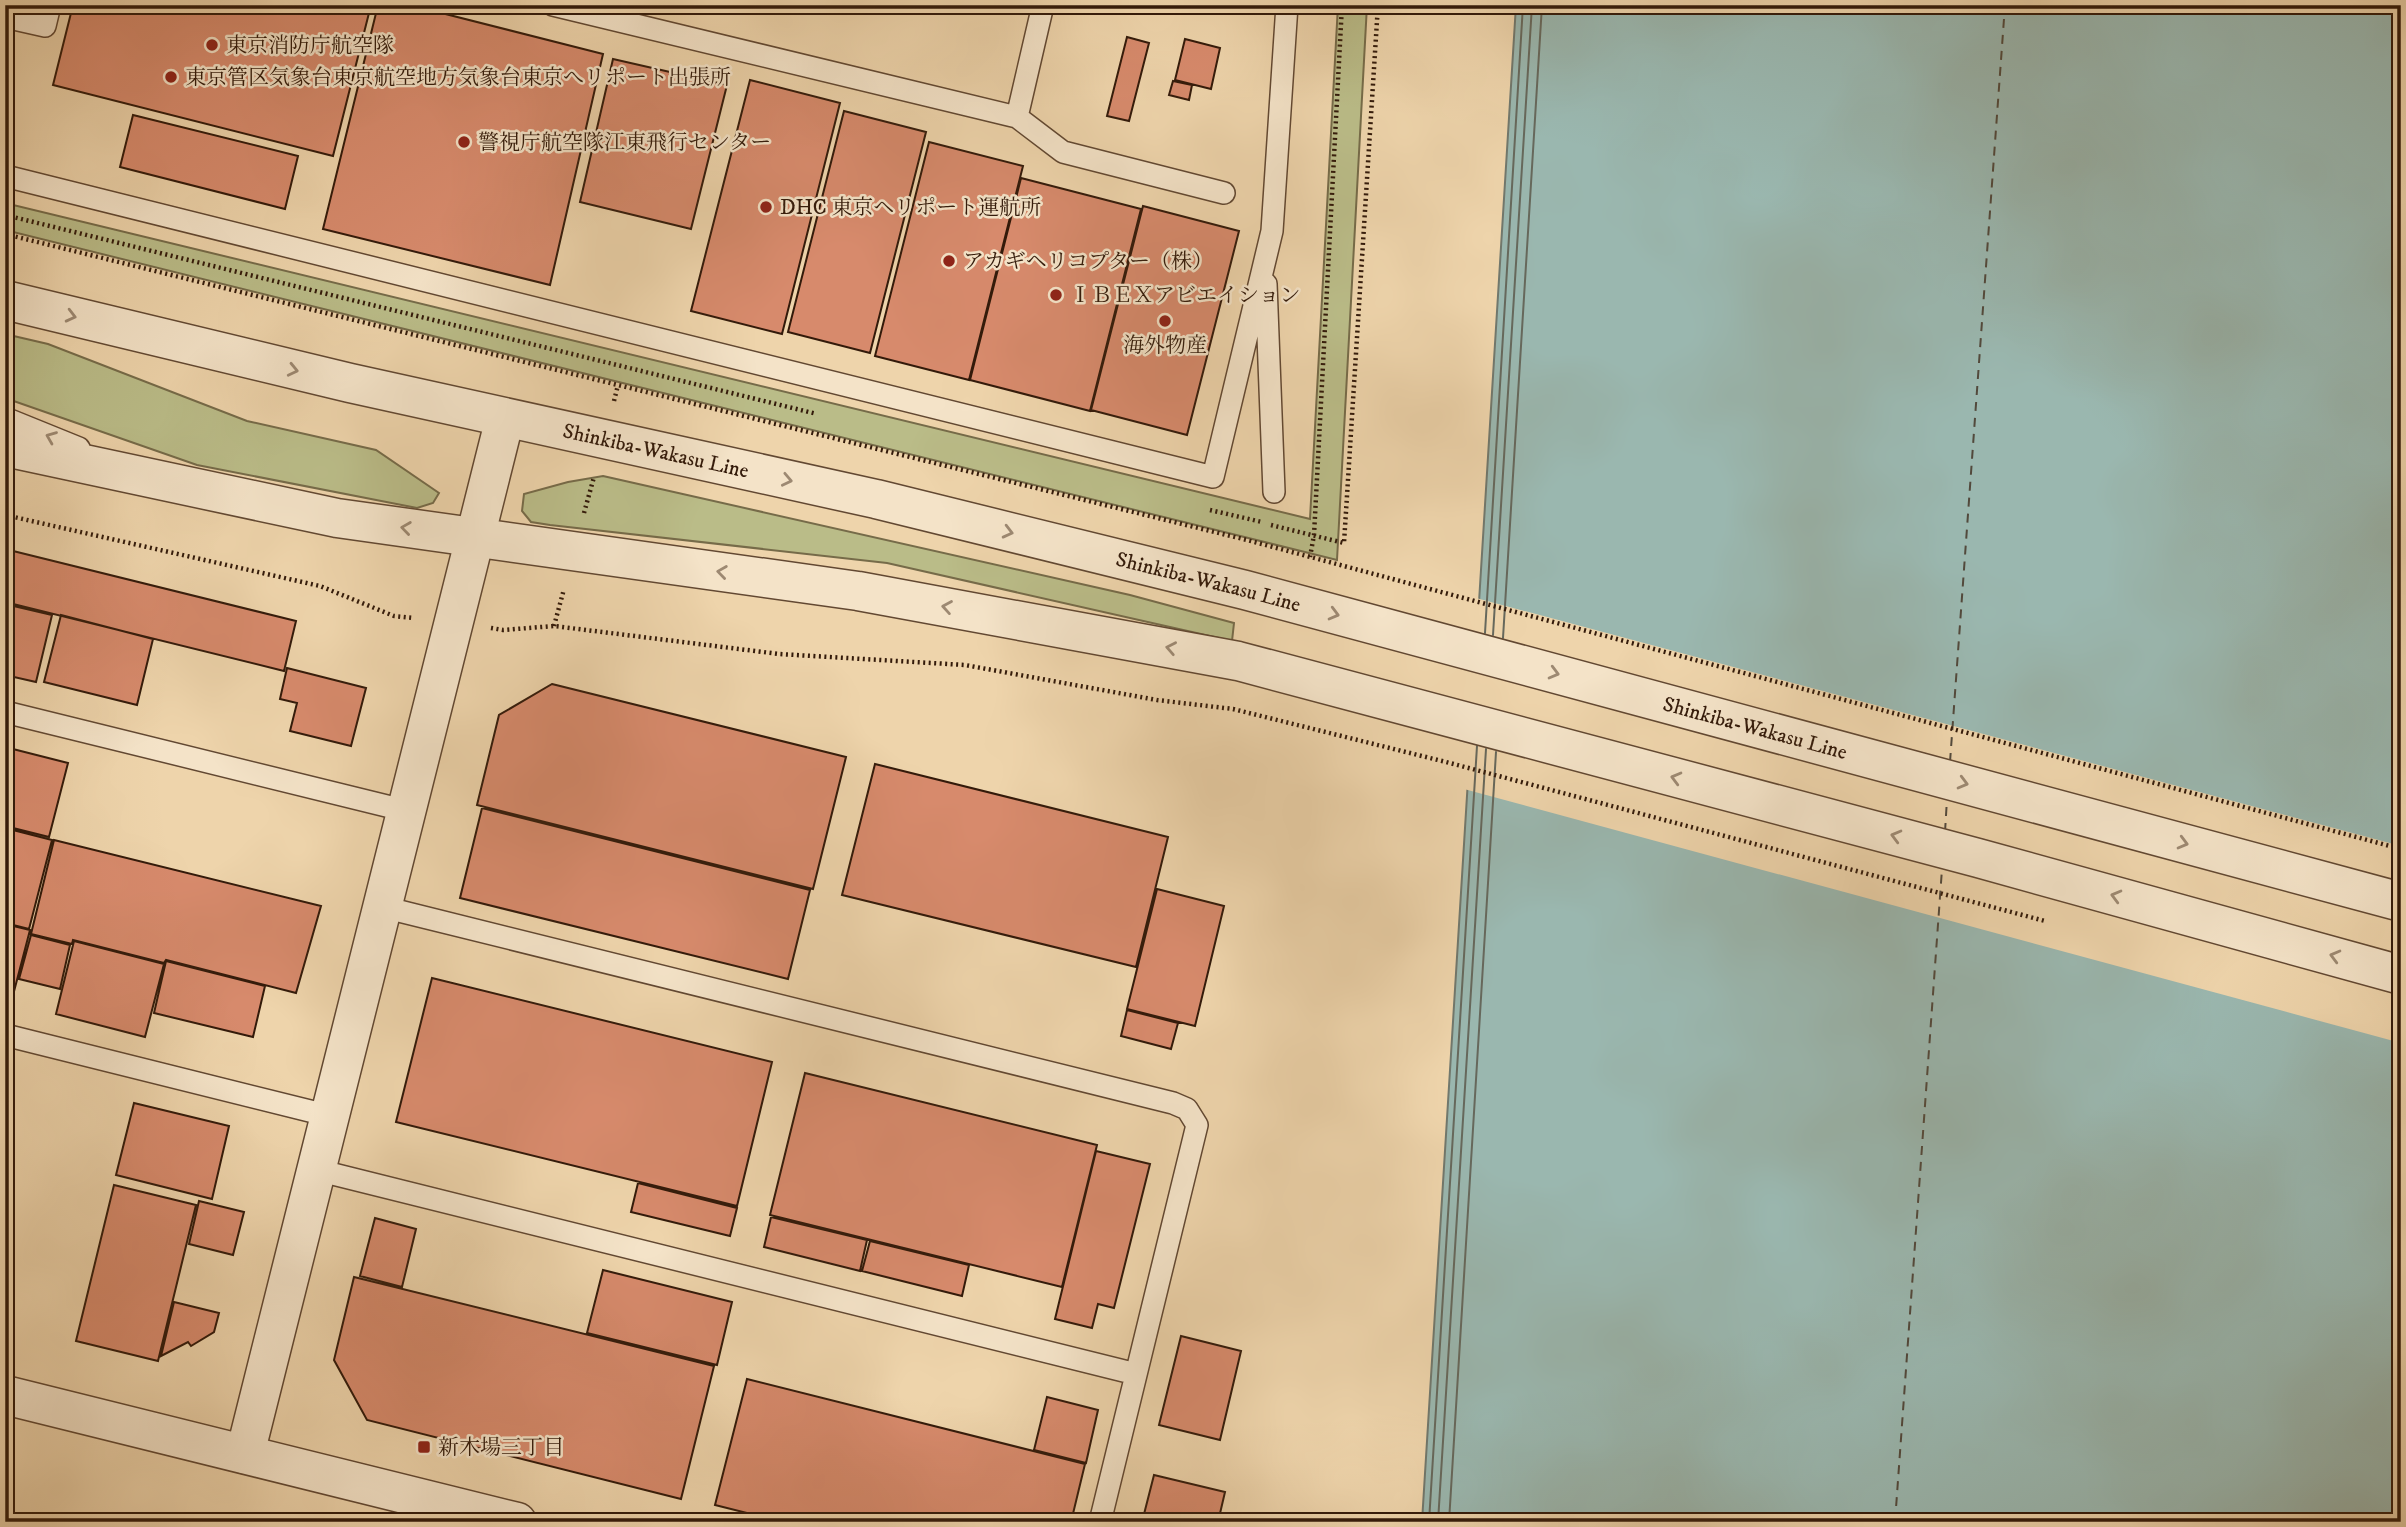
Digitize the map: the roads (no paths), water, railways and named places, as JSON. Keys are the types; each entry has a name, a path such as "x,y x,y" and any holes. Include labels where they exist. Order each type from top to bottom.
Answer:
{"street":[{"name":"Shinkiba-Wakasu Line","path":"5,300 199,348 505,418 876,499 1245,590 2401,902"},
{"path":"245,1454 505,418"},
{"path":"5,447 337,518 858,591 1238,661 1978,858 2401,975"},
{"path":"5,1395 517,1522"}],"lane":[{"path":"5,17 45,26 50,5"},
{"path":"553,5 1017,117 1063,152 1224,193"},
{"path":"1017,117 1043,5"},
{"path":"5,176 1213,477 1272,231 1287,5"},
{"path":"1265,259 1274,492"},
{"path":"5,418 159,481"},
{"path":"5,712 407,811"},
{"path":"383,907 1160,1100 1187,1109 1197,1125 1100,1522"},
{"path":"5,1035 330,1116"},
{"path":"317,1170 1136,1374"}],"water":[{"path":"1516,5 2401,5 2401,1522 1422,1522"}],"place":[{"name":"東京消防庁航空隊","path":"212,45"},
{"name":"東京管区気象台東京航空地方気象台東京へリポート出張所","path":"171,77"},
{"name":"警視庁航空隊江東飛行センター","path":"464,142"},
{"name":"DHC 東京ヘリポート運航所","path":"766,207"},
{"name":"アカギヘリコプター（株）","path":"949,261"},
{"name":"ＩＢＥＸアビエイション","path":"1056,295"},
{"name":"海外物産","path":"1165,321"},
{"name":"新木場三丁目","path":"424,1447"}]}
